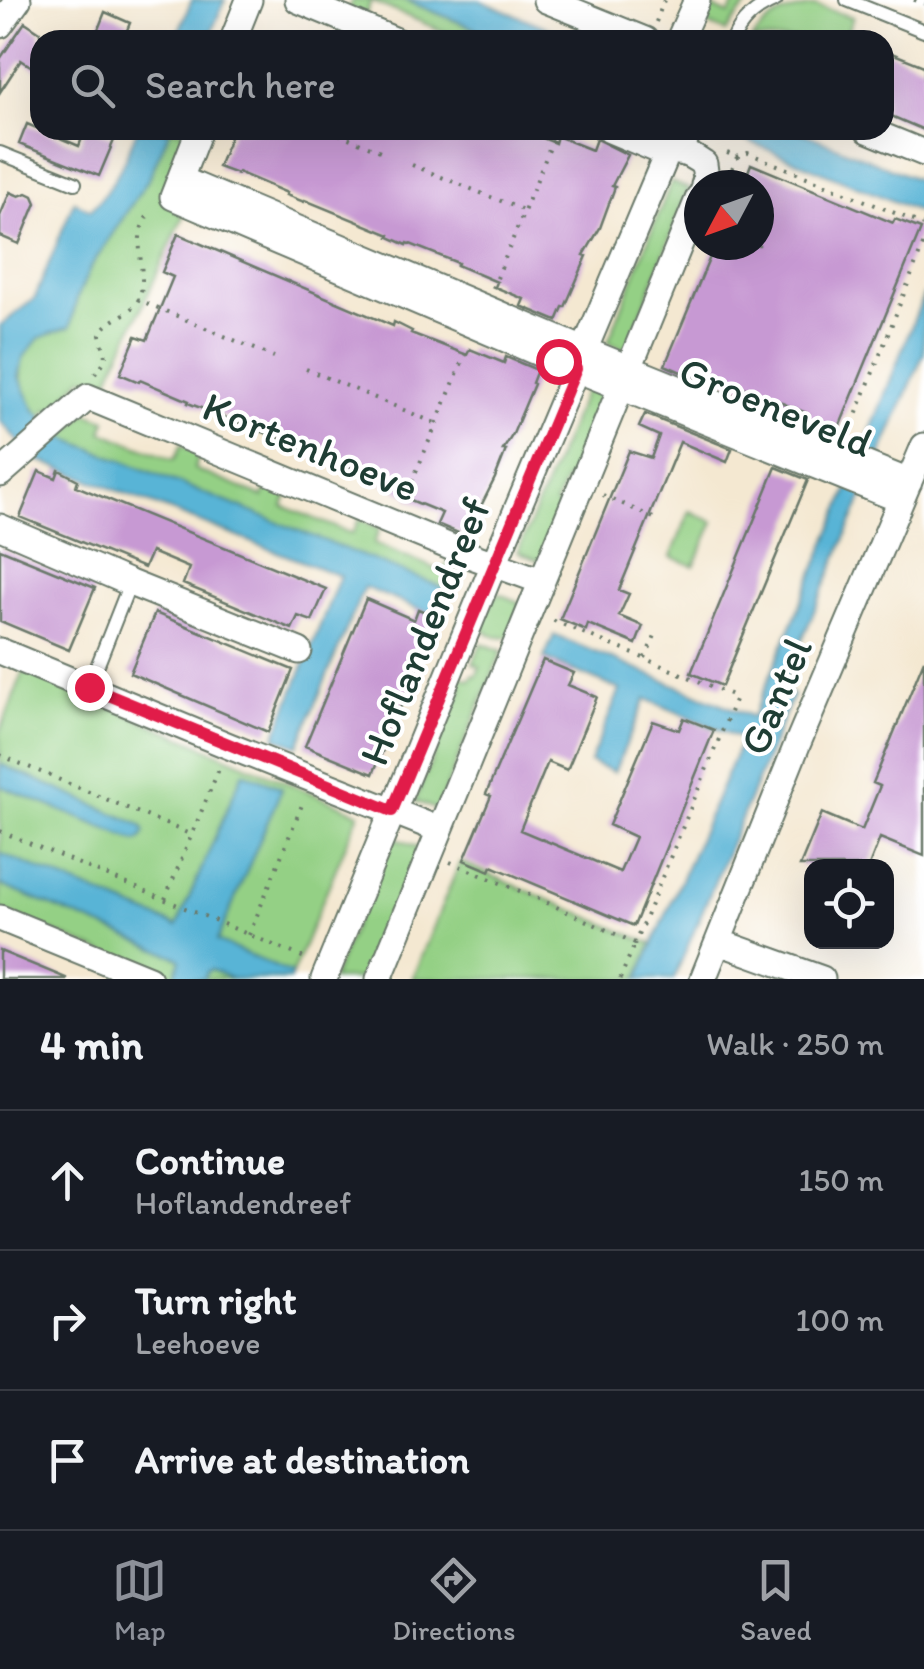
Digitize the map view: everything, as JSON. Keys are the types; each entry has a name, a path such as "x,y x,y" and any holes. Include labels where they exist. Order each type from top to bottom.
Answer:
{"street":[{"path":"0,25 18,0"},
{"path":"238,30 249,0"},
{"path":"298,0 370,30"},
{"path":"546,0 620,30"},
{"path":"683,30 697,0"},
{"path":"195,140 177,188 625,377"},
{"path":"892,140 924,153"},
{"path":"686,142 705,170"},
{"name":"Hoflandendreef","path":"318,970 392,811 580,360 686,142"},
{"path":"379,979 684,233"},
{"name":"Groeneveld","path":"625,377 839,460 898,488"},
{"path":"0,474 88,398"},
{"name":"Kortenhoeve","path":"88,398 541,581"},
{"name":"Gantel","path":"703,979 898,488 924,446"},
{"path":"0,527 299,652"},
{"path":"0,651 440,830"},
{"path":"0,918 149,979"},
{"path":"719,942 822,979"}],"lane":[{"path":"738,30 764,5 776,0"},
{"path":"848,0 924,30"},
{"path":"0,153 75,183"},
{"path":"89,687 130,583"}],"path":[{"path":"914,0 924,4"},
{"path":"354,140 385,152"},
{"path":"395,524 553,140"},
{"path":"736,157 748,153 924,225"},
{"path":"412,165 523,210"},
{"path":"88,398 92,379 106,363 100,334 104,326 126,313 140,295 143,224 148,214 177,188"},
{"path":"839,460 924,242"},
{"path":"138,300 274,357"},
{"path":"306,369 436,423"},
{"path":"598,493 658,520"},
{"path":"546,618 732,694 735,700 620,979"},
{"path":"645,658 657,631"},
{"path":"167,900 228,746"},
{"path":"0,755 192,835"},
{"path":"249,935 313,779"},
{"path":"0,831 238,930 318,970"},
{"path":"446,860 635,943"}],"green space":[{"path":"352,0 405,0 478,30 440,30 371,1 365,17 348,10"},
{"path":"737,0 754,0 728,30 704,23 711,7 729,15"},
{"path":"816,6 853,17 848,30 761,30 780,15"},
{"path":"166,140 185,140 163,194 183,217 106,385 83,377 52,412 48,409 41,417 23,387 24,356 42,336 70,327 90,268 149,178"},
{"path":"671,182 684,187 684,202 627,350 608,342"},
{"path":"586,388 608,397 573,482 566,479 555,504 562,508 540,561 518,552"},
{"path":"86,413 106,420 102,432 174,460 181,445 200,453 194,469 263,497 270,482 289,491 283,506 352,534 359,519 380,528 374,543 443,572 450,558 461,562 439,616 433,615 444,589 62,437"},
{"path":"690,511 714,522 694,566 671,557"},
{"path":"499,594 519,602 521,608 509,637 493,636 481,626"},
{"path":"481,643 502,651 437,810 415,801 462,687 454,683 458,675 470,680 476,676 480,667 473,664"},
{"path":"24,670 359,813 290,979 179,979 163,972 160,976 0,910 0,732"},
{"path":"391,836 424,850 371,979 332,979"},
{"path":"460,862 652,944 638,979 412,979"}],"water":[{"path":"192,0 225,0 212,30 179,30"},
{"path":"405,0 479,0 552,30 478,30"},
{"path":"132,140 166,140 149,178 90,268 70,327 39,338 23,358 19,377 34,409 62,437 444,588 433,615 364,587 298,746 275,737 340,576 35,459 0,421 0,326 35,298 74,201 91,210 118,172"},
{"path":"745,140 821,140 924,182 924,214"},
{"path":"924,294 924,353 781,689 793,695 674,979 638,979 742,739 646,699 614,772 590,762 620,690 544,658 554,635 753,717"},
{"path":"0,764 141,825 145,832 136,841 0,786"},
{"path":"243,772 282,788 217,941 292,974 290,979 232,979 211,970 204,979 173,979 179,958 0,885 0,853 177,926"}],"building":[{"path":"105,12 130,23 127,30 98,30"},
{"path":"25,22 37,30 30,30 30,66 21,60 0,92 0,59"},
{"path":"894,54 924,66 924,130 894,117"},
{"path":"27,124 30,140 65,140 79,146 81,140 114,140 99,176 19,144"},
{"path":"229,140 567,140 592,150 598,140 628,155 557,321 521,306 524,299 495,287 497,282 458,263 218,167"},
{"path":"774,174 893,223 895,219 921,229 836,435 806,423 809,414 699,369 695,378 665,365 709,260 774,260"},
{"path":"10,192 19,196 27,193 36,203 19,244 0,236 0,216"},
{"path":"178,234 467,355 470,349 504,363 506,357 537,370 470,538 437,524 442,513 408,499 409,496 370,475 120,374 136,336 147,340 173,277 162,272"},
{"path":"645,414 732,449 727,462 680,442 619,590 629,594 619,616 643,626 636,644 588,624 586,630 560,619 629,451 651,458 659,436 639,427"},
{"path":"776,467 808,480 722,686 691,673"},
{"path":"59,470 78,480 76,486 326,589 312,621 298,616 292,629 183,584 189,568 151,552 144,568 20,517 39,471 56,478"},
{"path":"0,549 95,588 69,650 0,621"},
{"path":"366,599 414,620 418,609 438,617 373,774 305,746"},
{"path":"155,613 293,670 268,732 130,673"},
{"path":"543,660 574,673 568,685 597,697 567,770 548,762 520,830 620,872 635,837 609,825 653,721 679,730 684,718 714,730 634,926 492,866 490,871 464,860 491,796 486,794"},
{"path":"924,660 924,856 880,838 872,859 804,859 804,866 800,866 822,813 862,830 880,786 873,783"},
{"path":"0,951 66,978 66,979 0,979"}],"route":[{"path":"89,687 392,811 576,369 558,361"}]}
